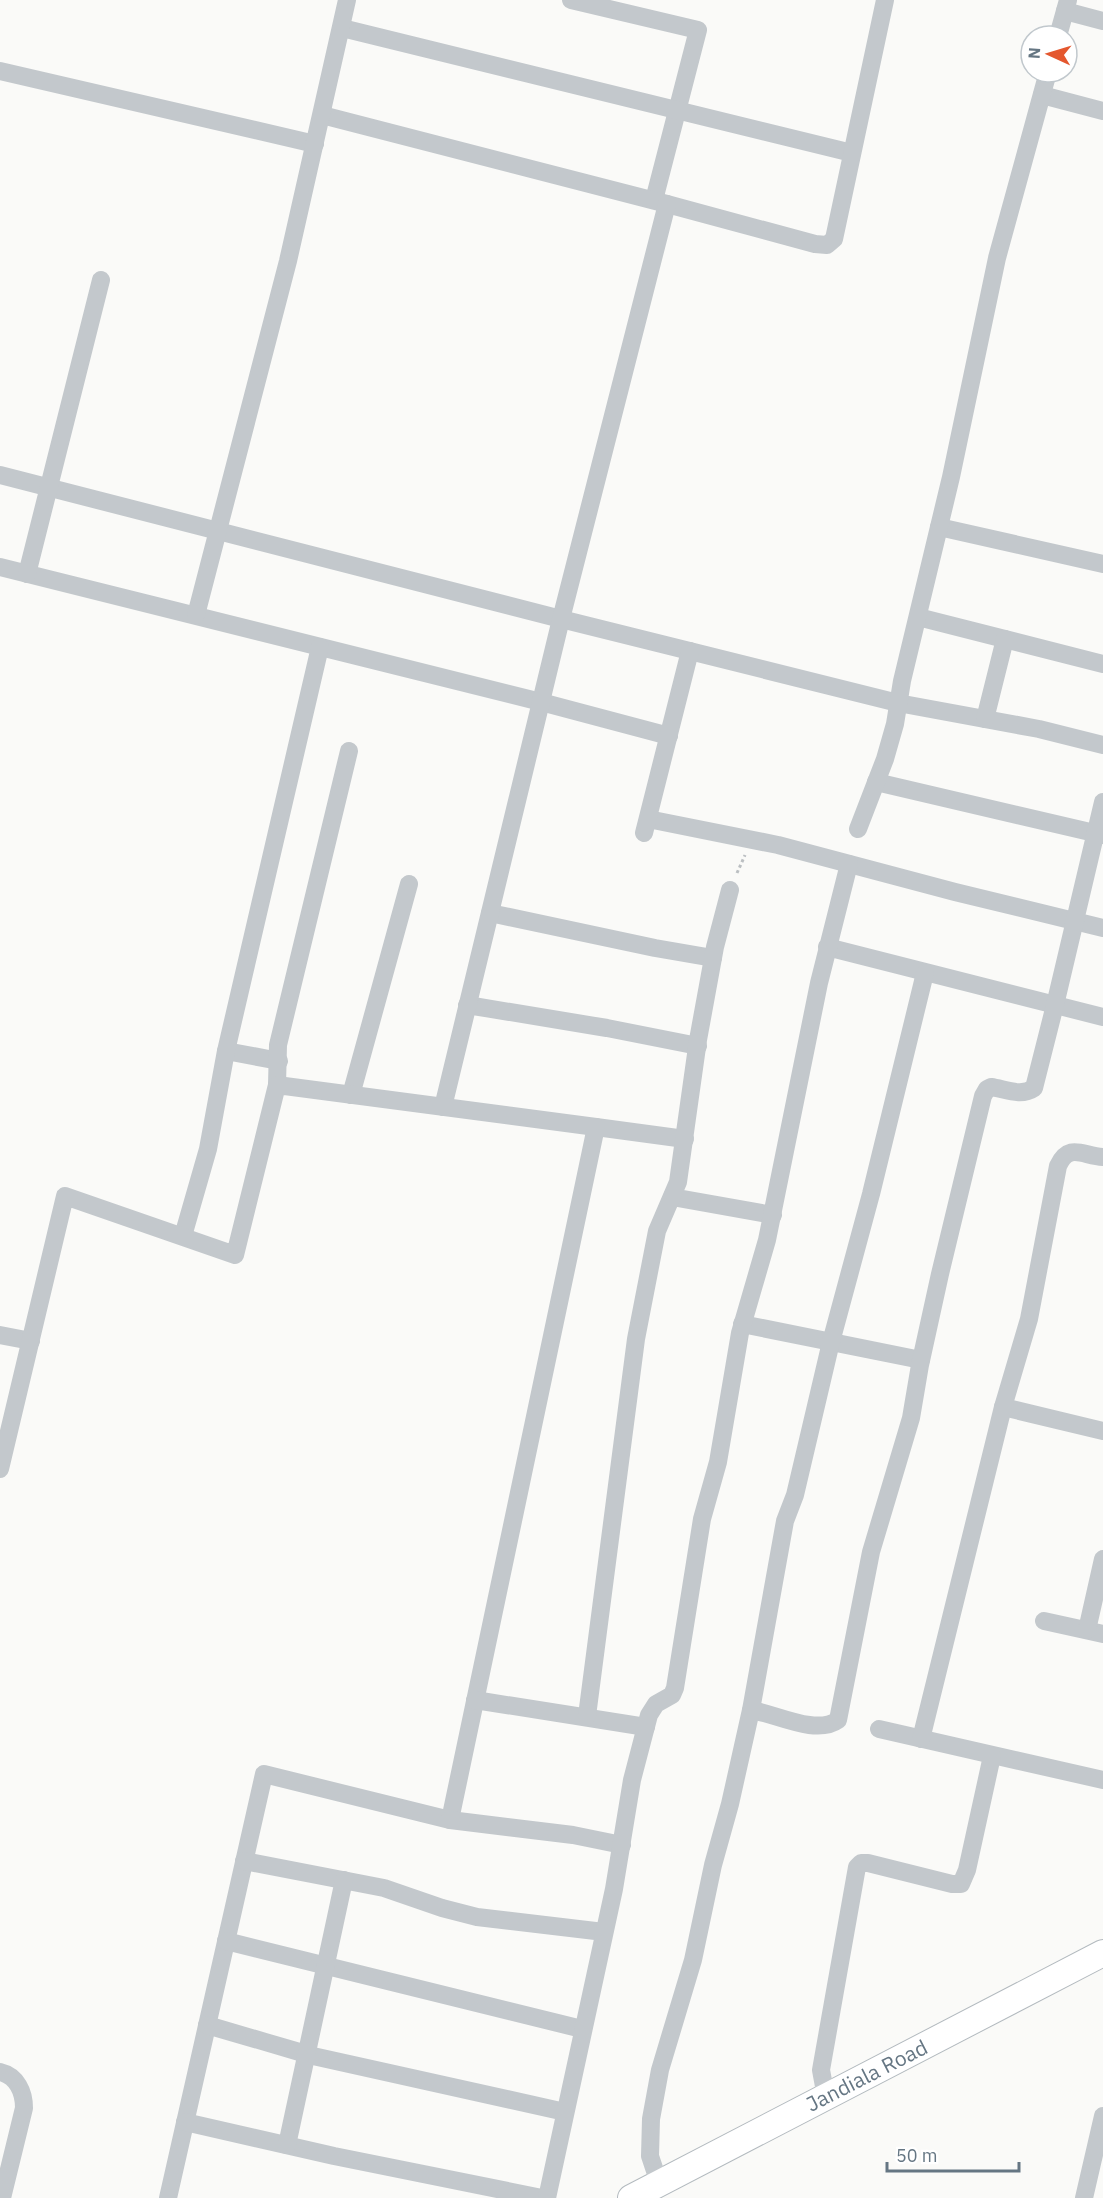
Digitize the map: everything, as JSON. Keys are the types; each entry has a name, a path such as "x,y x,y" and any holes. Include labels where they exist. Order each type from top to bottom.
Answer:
{"main road":[{"name":"Jandiala Road","path":"631,2198 1103,1953"}],"street":[{"path":"196,615 288,261 347,0"},
{"path":"443,1107 661,202 678,110 698,30 571,0"},
{"path":"322,115 815,244 827,245 834,239 885,0"},
{"path":"1061,24 1066,5 1103,21"},
{"path":"342,28 852,153"},
{"path":"0,71 315,144"},
{"path":"858,829 895,724 997,258 1045,84"},
{"path":"1042,95 1103,111"},
{"path":"27,574 101,280"},
{"path":"0,475 898,703 1103,745"},
{"path":"939,527 1103,564"},
{"path":"0,567 669,736"},
{"path":"918,617 1103,664"},
{"path":"985,719 1005,639"},
{"path":"183,1236 208,1149 226,1051 320,647"},
{"path":"690,651 646,826 752,840 1103,928"},
{"path":"0,1470 5,1427 30,1341 65,1196 235,1255 277,1085 278,1045 349,751"},
{"path":"876,782 1099,834"},
{"path":"751,1710 768,1713 790,1722 820,1725 834,1723 838,1720 871,1552 911,1418 921,1360 983,1096 991,1087 1019,1093 1028,1092 1034,1088 1074,921 1099,834 1103,802"},
{"path":"548,2198 622,1845 632,1780 649,1715 656,1704 672,1695 675,1688 702,1519 718,1462 742,1324 773,1215 827,947 849,864"},
{"path":"351,1095 410,884"},
{"path":"587,1716 636,1339 659,1221 678,1182 713,958 730,890"},
{"path":"490,913 713,958"},
{"path":"827,947 1103,1017"},
{"path":"659,2183 650,2156 651,2119 660,2070 693,1960 713,1865 730,1804 751,1710 785,1521 795,1495 831,1342 871,1194 925,973"},
{"path":"467,1005 607,1028 698,1046"},
{"path":"226,1051 279,1061"},
{"path":"277,1085 685,1139"},
{"path":"450,1820 596,1127"},
{"path":"921,1739 1003,1407 1029,1319 1058,1166 1064,1156 1072,1152 1103,1157"},
{"path":"672,1197 773,1215"},
{"path":"742,1324 921,1360"},
{"path":"0,1335 30,1341"},
{"path":"1003,1407 1103,1431"},
{"path":"1044,1621 1095,1632 1103,1559"},
{"path":"476,1700 646,1727"},
{"path":"879,1729 1103,1780"},
{"path":"826,2097 820,2070 857,1867 861,1863 868,1863 952,1884 961,1884 967,1870 992,1756"},
{"path":"168,2198 264,1774 450,1820 573,1835 622,1845"},
{"path":"244,1861 384,1888 442,1908 477,1917 604,1932"},
{"path":"287,2145 344,1880"},
{"path":"226,1941 582,2029"},
{"path":"207,2025 307,2054 565,2112"},
{"path":"0,2072 14,2079 24,2096 24,2108 2,2198"},
{"path":"1084,2198 1103,2116"},
{"path":"185,2122 410,2172 542,2198"}],"path":[{"path":"730,890 752,840"}]}
